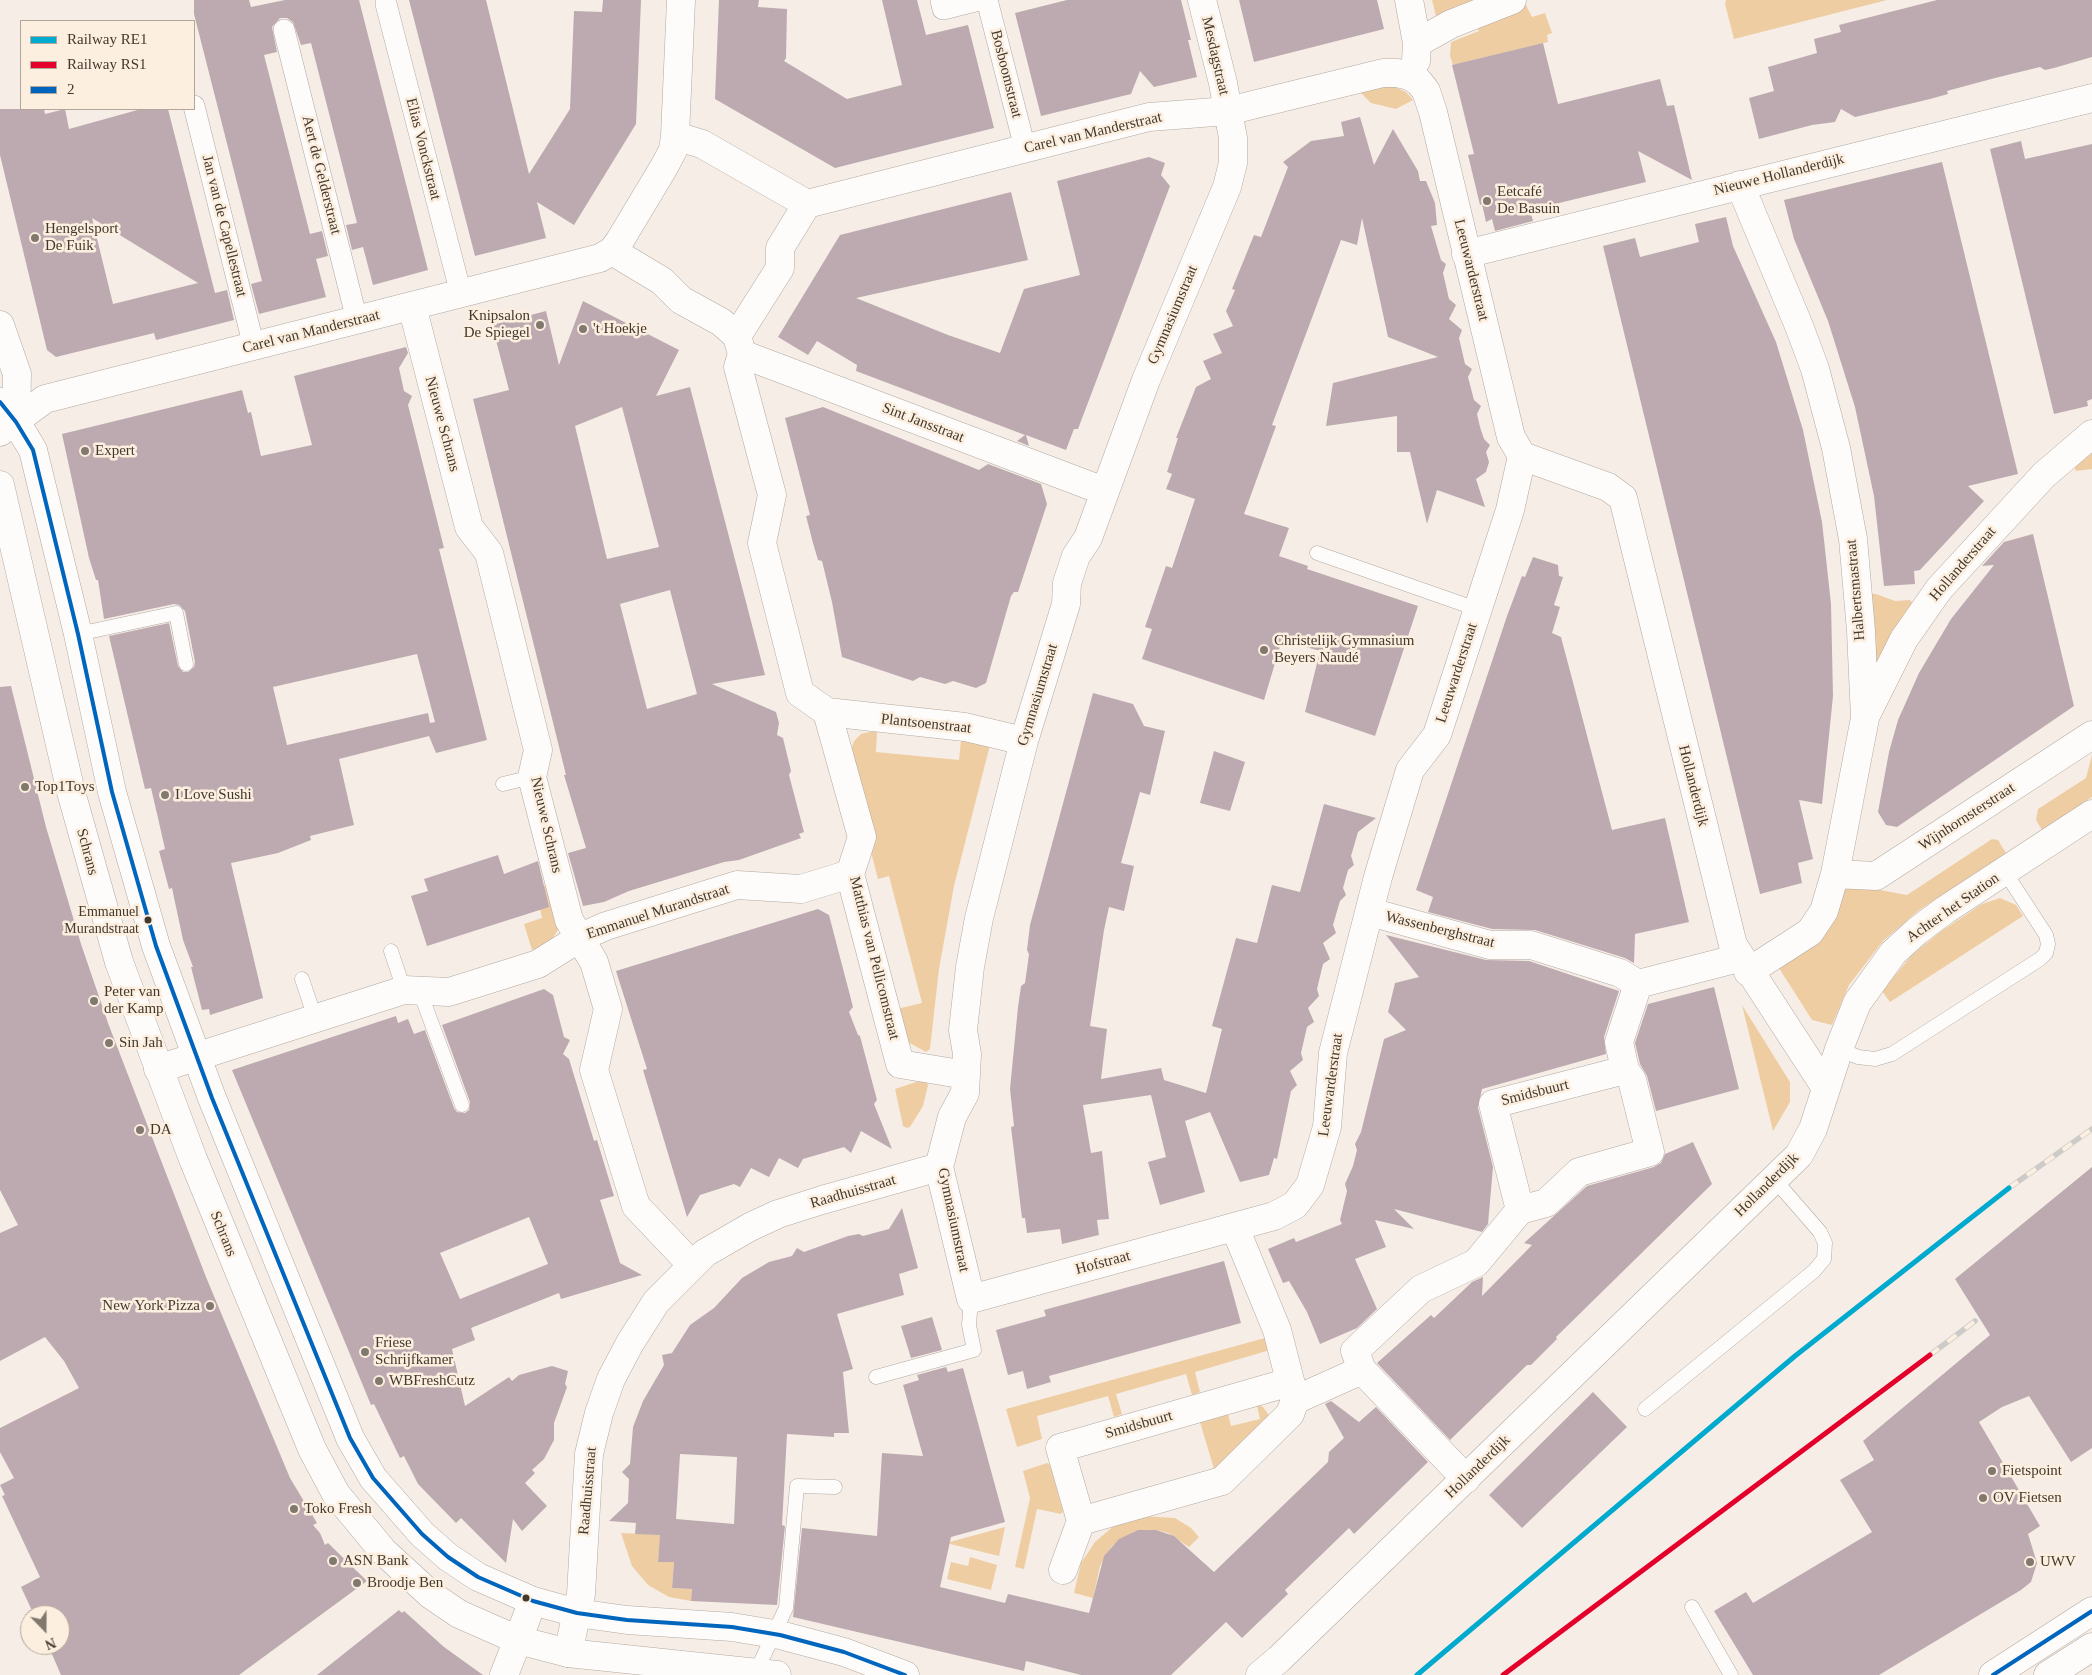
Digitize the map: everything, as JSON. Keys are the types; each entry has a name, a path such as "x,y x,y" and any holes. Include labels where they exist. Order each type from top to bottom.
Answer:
{"street":[{"path":"681,0 675,136 672,150 664,167 612,251 662,281 681,300 721,322 740,345"},
{"path":"941,0 943,9 979,0"},
{"name":"Bosboomstraat","path":"987,0 1025,148"},
{"name":"Mesdagstraat","path":"1202,0 1228,111"},
{"path":"1409,0 1417,43 1416,60 1410,76"},
{"path":"1417,43 1451,24 1512,0"},
{"name":"Elias Vonckstraat","path":"386,4 460,294"},
{"name":"Aert de Gelderstraat","path":"284,30 357,320"},
{"name":"Carel van Manderstraat","path":"807,204 1149,117 1228,111 1383,73 1397,73 1410,76"},
{"name":"Leeuwarderstraat","path":"1235,1228 1274,1216 1295,1205 1310,1185 1327,1127 1332,1053 1410,770 1437,735 1510,510 1522,456 1511,436 1433,112 1426,91 1419,82 1410,76"},
{"name":"Nieuwe Hollanderdijk","path":"1466,254 2092,98"},
{"name":"Jan van de Capellestraat","path":"195,110 254,346"},
{"name":"Gymnasiumstraat","path":"970,1299 939,1167 952,1117 965,1093 967,1054 963,1030 970,967 981,908 1024,741 1066,604 1067,583 1076,556 1088,538 1104,490 1146,380 1227,187 1233,163 1233,138 1228,111"},
{"path":"675,136 702,144 807,204 780,248 780,268 740,345 738,367 772,494 762,543 800,693 827,712"},
{"name":"Halbertsmastraat","path":"1740,185 1805,343 1836,448 1849,512 1853,547 1865,718 1835,874 1824,912 1810,932 1744,965"},
{"name":"Carel van Manderstraat","path":"5,419 45,399 587,262 612,251"},
{"name":"Nieuwe Schrans","path":"412,306 469,527 489,553 538,750 532,777 569,920 581,937 594,962 608,1009 594,1070 636,1206 692,1265"},
{"path":"0,325 17,374 5,419 33,450 78,634 112,792 133,871 156,946 196,1057 338,1410 362,1460 394,1503 422,1534 448,1557 478,1577 532,1601 577,1613 627,1620 732,1627 774,1634 820,1644 905,1675"},
{"name":"Sint Jansstraat","path":"740,345 1104,490"},
{"name":"Hollanderstraat","path":"1865,718 1904,640 1939,589 2038,481 2092,434"},
{"name":"Hollanderdijk","path":"1265,1674 1799,1154 1813,1129 1826,1088 1744,965 1733,945 1623,498 1608,487 1522,456"},
{"name":"Schrans","path":"0,485 71,792 119,962 158,1069 312,1449 336,1494 394,1563 431,1595 459,1614 518,1640 568,1653 623,1661 766,1674"},
{"name":"Plantsoenstraat","path":"827,712 965,727 1024,741"},
{"name":"Matthias van Pellicomstraat","path":"827,712 862,837 850,874 900,1064 966,1075"},
{"name":"Wijnhornsterstraat","path":"1835,874 1876,876 2092,735"},
{"name":"Achter het Station","path":"1826,1088 1857,1003 1893,953 1917,931 2092,814"},
{"name":"Emmanuel Murandstraat","path":"158,1069 315,1018 412,991 449,992 538,964 581,937 606,926 738,885 801,889 850,874"},
{"name":"Wassenberghstraat","path":"1370,912 1490,945 1530,945 1620,973 1638,984"},
{"path":"1466,1478 1362,1370 1355,1351 1420,1289 1476,1263 1520,1210 1546,1203 1579,1172 1650,1152 1632,1080 1625,1070 1619,1042 1638,984 1744,965"},
{"name":"Smidsbuurt","path":"1520,1210 1493,1104 1625,1070"},
{"name":"Raadhuisstraat","path":"568,1653 584,1571 585,1499 589,1454 599,1413 612,1378 630,1343 656,1302 692,1265 723,1242 778,1214 939,1167"},
{"path":"1063,1570 1081,1521 1222,1481 1290,1414 1293,1391 1277,1330 1235,1228"},
{"name":"Hofstraat","path":"970,1299 1235,1228"},
{"name":"Smidsbuurt","path":"1081,1521 1060,1448 1293,1391 1362,1370"},
{"path":"504,1675 532,1601"},
{"path":"1994,1675 2092,1611"},
{"path":"2048,1675 2092,1647"}],"lane":[{"path":"1317,553 1477,609"},
{"path":"78,634 176,613 186,664"},
{"path":"503,784 532,777"},
{"path":"1839,1049 1858,1057 1875,1059 1892,1054 2040,960 2046,952 2048,944 2046,935 2005,872"},
{"path":"391,951 412,991 462,1105"},
{"path":"302,979 315,1018"},
{"path":"1645,1409 1814,1271 1824,1259 1825,1243 1820,1232 1774,1179"},
{"path":"876,1377 974,1350 969,1325 970,1299"},
{"path":"766,1674 774,1634 786,1608 797,1486 835,1487"},
{"path":"1692,1608 1731,1675"}],"shaded area":[{"path":"1432,0 1480,0 1436,16"},
{"path":"1726,0 1887,0 1734,39 1725,4"},
{"path":"1525,3 1532,17 1545,13 1552,33 1547,35 1548,42 1453,65 1450,56 1451,42 1479,31 1476,25 1479,21"},
{"path":"1392,86 1406,92 1413,100 1396,109 1371,103 1360,92"},
{"path":"2092,448 2092,469 2076,471 2074,466"},
{"path":"1870,594 1876,594 1895,601 1910,600 1913,603 1877,663 1874,662"},
{"path":"877,732 876,752 959,760 961,740 964,738 990,745 954,886 939,969 930,1049 926,1052 908,1042 897,1009 922,1003 889,876 878,879 870,848 874,847 849,756 854,741 861,734"},
{"path":"2092,755 2092,797 2042,830 2036,820 2038,809 2086,778"},
{"path":"1992,839 1998,840 2006,853 1918,911 1883,941 1849,985 1832,1025 1812,1020 1777,965 1844,887 1875,889 1907,895"},
{"path":"550,884 561,925 549,944 532,950 524,924 542,918 535,888"},
{"path":"2000,898 2016,905 2023,916 1890,1002 1882,991 1912,955 1940,932 1982,904"},
{"path":"1742,1005 1790,1082 1790,1102 1773,1131"},
{"path":"919,1081 926,1081 928,1085 923,1106 910,1127 907,1128 903,1126 895,1089"},
{"path":"1265,1338 1270,1350 1195,1372 1200,1392 1192,1395 1186,1374 1116,1394 1122,1414 1114,1417 1108,1396 1037,1416 1042,1439 1017,1447 1006,1409"},
{"path":"1259,1405 1269,1415 1214,1469 1200,1422 1228,1414 1231,1426 1260,1419 1257,1406"},
{"path":"1047,1463 1050,1465 1063,1511 1061,1514 1037,1509 1024,1569 1015,1567 1030,1498 1023,1471"},
{"path":"1141,1516 1175,1518 1191,1528 1199,1537 1189,1547 1168,1533 1156,1530 1135,1531 1113,1545 1106,1554 1100,1566 1093,1598 1074,1593 1081,1563 1095,1542 1115,1525"},
{"path":"1005,1527 999,1556 946,1543"},
{"path":"621,1533 672,1535 671,1540 660,1540 658,1561 674,1562 672,1588 692,1589 691,1601 669,1597 648,1585 632,1566"},
{"path":"970,1557 997,1565 991,1590 947,1579 951,1562 968,1566"}],"building":[{"path":"194,0 249,0 251,7 285,0 359,0 428,270 373,285 363,247 352,250 346,225 357,223 311,43 301,45 293,22 287,18 280,18 272,27 277,52 264,55 310,234 322,231 328,256 316,259 326,297 259,314 251,284 262,281 194,14"},
{"path":"409,0 486,0 529,174 570,109 574,11 602,12 603,0 641,0 636,124 574,225 537,202 546,238 475,256"},
{"path":"719,0 759,0 758,7 787,9 786,58 784,61 847,99 902,85 882,0 917,0 926,35 968,25 994,128 835,168 715,99"},
{"path":"1067,0 1181,0 1191,40 1188,40 1197,77 1154,87 1140,71 1131,94 1041,116 1015,13"},
{"path":"1239,0 1377,0 1384,29 1254,62"},
{"path":"1937,0 2092,0 2092,57 2045,70 2040,67 1995,78 1947,91 1948,94 1855,117 1841,109 1835,122 1812,125 1759,139 1749,98 1774,91 1768,67 1817,53 1814,39 1841,32 1839,25"},
{"path":"1543,43 1558,104 1660,79 1667,106 1674,105 1692,180 1638,151 1646,182 1530,210 1533,221 1495,231 1492,219 1486,222 1482,204 1480,205 1468,155 1474,154 1452,65"},
{"path":"0,109 44,110 45,114 65,110 69,129 137,110 168,110 215,293 227,290 234,320 156,340 154,333 56,357 47,350 0,155","holes":["92,218 198,283 113,304"]},
{"path":"1360,117 1374,165 1393,129 1418,171 1420,181 1426,181 1435,203 1437,225 1431,226 1441,260 1446,264 1443,273 1449,299 1456,305 1449,319 1462,330 1459,338 1465,364 1472,369 1468,377 1474,400 1481,406 1477,414 1480,427 1484,439 1490,445 1486,452 1489,462 1486,472 1476,479 1485,507 1437,490 1427,524 1410,452 1397,452 1397,416 1326,426 1333,383 1438,357 1388,337 1362,218 1357,245 1341,240 1272,425 1276,426 1244,514 1289,528 1279,556 1308,566 1307,569 1418,606 1375,736 1305,712 1320,651 1282,640 1264,700 1142,659 1152,629 1145,627 1166,566 1172,568 1195,499 1166,489 1172,474 1167,472 1178,438 1176,438 1196,387 1211,379 1203,361 1222,353 1213,334 1233,326 1226,311 1235,290 1232,289 1254,235 1261,237 1288,167 1283,162 1311,141 1344,136 1341,122"},
{"path":"2021,141 2025,159 2092,144 2092,399 2087,401 2088,406 2054,414 1990,149"},
{"path":"1149,157 1165,163 1161,175 1170,186 1078,429 1074,429 1066,450 1026,435 1029,446 1017,441 1025,435 856,371 857,365 817,341 808,355 778,337 840,235 1011,192 1028,260 856,298 948,335 1000,353 1024,289 1080,275 1057,181"},
{"path":"1942,162 2018,474 1968,486 1984,501 1920,570 1914,571 1915,584 1884,586 1874,496 1855,407 1828,321 1794,239 1784,200"},
{"path":"1726,217 1733,246 1776,342 1803,430 1822,522 1831,604 1833,696 1822,804 1799,800 1813,859 1798,863 1802,883 1760,894 1603,246 1635,238 1640,257 1699,242 1695,224"},
{"path":"583,301 679,350 656,396 690,387 765,675 712,684 776,712 779,723 777,735 783,738 791,771 789,775 804,832 799,834 801,838 739,860 724,862 629,891 604,902 583,906 568,853 586,848 564,775 566,775 473,399 509,390 492,325 546,311 559,365","holes":["622,407 659,547 607,559 575,426","670,590 697,694 647,709 620,604"]},
{"path":"406,347 408,353 399,368 404,391 412,396 408,405 444,548 439,549 487,740 436,753 429,736 339,759 354,825 310,836 311,840 278,853 231,863 263,998 210,1015 209,1009 202,1010 191,967 193,967 183,940 172,888 169,889 159,851 165,849 151,788 145,789 109,636 169,623 178,666 183,672 188,672 194,667 195,662 185,611 179,605 174,604 104,619 98,580 96,580 89,558 62,434 242,390 248,413 251,412 261,456 312,445 294,376","holes":["417,654 435,722 430,723 428,713 287,745 273,687"]},
{"path":"823,407 979,470 988,464 1041,484 1047,504 1018,592 1014,592 1011,596 986,683 976,688 953,681 945,684 920,677 913,681 842,657 832,602 822,561 818,560 806,516 810,515 785,418"},
{"path":"2033,534 2074,706 1897,827 1886,825 1878,812 1889,752 1898,720 1919,673 1951,619 1994,565 1982,566 2004,542"},
{"path":"1533,557 1558,565 1559,576 1563,577 1554,605 1560,607 1552,633 1561,637 1612,830 1665,818 1689,922 1635,934 1634,963 1625,958 1535,930 1492,929 1428,912 1433,897 1416,890 1507,616 1522,576 1525,577"},
{"path":"11,686 46,827 81,944 108,1023 206,1277 290,1478 317,1523 313,1525 320,1533 325,1545 328,1543 367,1581 239,1675 61,1675 52,1655 70,1655 70,1605 29,1605 21,1587 40,1577 2,1496 5,1495 0,1485 14,1478 0,1452 0,1428 79,1388 64,1361 45,1337 0,1361 0,1233 18,1225 0,1190 0,687"},
{"path":"1093,693 1133,704 1144,726 1165,731 1150,795 1140,792 1121,863 1134,866 1124,911 1109,907 1104,930 1090,1026 1107,1029 1101,1079 1161,1068 1164,1080 1206,1093 1222,1029 1212,1026 1236,938 1257,943 1272,885 1300,892 1324,804 1376,818 1358,832 1351,856 1354,865 1348,870 1343,888 1346,895 1340,901 1333,925 1336,933 1323,943 1330,959 1323,964 1317,989 1319,996 1308,1008 1314,1022 1307,1027 1301,1053 1303,1060 1290,1071 1297,1085 1291,1091 1277,1159 1274,1158 1269,1175 1240,1182 1210,1112 1185,1121 1205,1192 1160,1205 1148,1162 1166,1157 1151,1095 1083,1105 1091,1153 1102,1151 1109,1219 1097,1220 1099,1235 1062,1244 1060,1229 1027,1233 1025,1218 1022,1218 1011,1127 1014,1126 1010,1089 1018,1007 1021,986 1025,983 1029,954 1027,950 1030,925"},
{"path":"1214,751 1245,762 1230,811 1200,803"},
{"path":"498,855 504,874 538,861 549,907 427,946 411,896 428,891 424,879"},
{"path":"818,909 829,915 853,1007 849,1012 860,1036 877,1100 874,1104 892,1149 861,1131 851,1153 844,1147 803,1159 798,1168 779,1158 769,1177 751,1168 740,1187 734,1184 700,1195 687,1217 643,1070 647,1069 616,971"},
{"path":"1386,935 1486,960 1529,961 1619,991 1604,1037 1606,1054 1482,1089 1478,1108 1493,1167 1488,1224 1482,1232 1394,1209 1414,1229 1375,1220 1386,1247 1355,1259 1377,1309 1357,1328 1320,1344 1307,1312 1289,1281 1283,1283 1268,1249 1294,1238 1296,1242 1342,1224 1340,1220 1347,1191 1345,1184 1353,1166 1357,1150 1355,1144 1361,1132 1384,1039 1406,1030 1388,1012 1395,983 1419,977"},
{"path":"1714,987 1739,1089 1656,1111 1647,1076 1640,1064 1635,1043 1648,1004"},
{"path":"544,989 553,995 564,1037 570,1040 563,1054 569,1059 594,1141 597,1140 614,1196 600,1200 620,1263 642,1275 561,1299 559,1293 471,1328 475,1340 452,1349 465,1406 509,1377 512,1381 519,1375 552,1366 568,1371 565,1384 567,1387 554,1423 554,1440 544,1459 532,1470 535,1473 525,1483 547,1506 522,1531 513,1519 506,1563 461,1518 456,1523 418,1484 404,1456 400,1458 374,1404 371,1405 232,1070 396,1016 398,1023 408,1019 414,1034 425,1030 454,1108 457,1112 465,1113 469,1110 470,1102 442,1025","holes":["529,1217 548,1264 460,1299 440,1253"]},
{"path":"1693,1142 1712,1184 1556,1337 1557,1339 1531,1365 1527,1365 1450,1440 1377,1363 1431,1315 1434,1318 1472,1282 1483,1277 1482,1296 1532,1245 1524,1243 1587,1186 1654,1167 1661,1163 1665,1154"},
{"path":"2092,1167 2092,1448 2071,1462 2029,1396 2002,1407 1979,1422 2040,1526 2028,1534 2037,1563 2031,1582 2021,1590 1879,1675 1753,1675 1714,1611 1746,1592 1753,1603 1872,1532 1840,1480 1874,1460 1863,1441 1990,1335 1955,1279"},
{"path":"902,1208 918,1268 899,1274 904,1295 837,1314 853,1369 843,1372 849,1433 834,1433 834,1437 787,1434 782,1525 785,1526 777,1605 691,1601 692,1589 672,1588 674,1562 658,1562 660,1535 635,1534 636,1523 609,1521 628,1503 629,1479 622,1472 630,1464 633,1427 643,1401 664,1365 662,1355 672,1353 690,1325 714,1308 742,1278 769,1262 792,1256 797,1248 804,1252 848,1236 859,1234 863,1236 889,1229","holes":["680,1454 737,1457 734,1524 676,1519"]},
{"path":"1224,1261 1241,1323 1049,1376 1051,1382 1027,1389 1023,1371 1008,1375 996,1330 1046,1316 1044,1310"},
{"path":"932,1317 942,1350 911,1358 901,1326"},
{"path":"946,1367 948,1372 963,1368 1005,1522 951,1537 940,1587 1005,1603 1008,1594 1089,1613 1104,1556 1119,1539 1138,1530 1156,1530 1174,1536 1214,1572 1328,1462 1329,1452 1344,1438 1325,1404 1331,1401 1359,1422 1376,1407 1428,1462 1354,1534 1349,1528 1285,1590 1288,1594 1242,1638 1226,1622 1171,1675 1081,1675 1026,1661 1024,1671 793,1617 802,1528 877,1536 882,1453 923,1456 903,1385 919,1380 917,1375"},
{"path":"1593,1392 1627,1427 1522,1528 1489,1495"},
{"path":"399,1610 402,1613 404,1611 444,1647 483,1675 317,1675"}],"railway":[{"path":"2009,1188 2092,1129"},
{"path":"1930,1355 1975,1321"}],"rail line":[{"name":"RE1","path":"1417,1675 1795,1356 2009,1188"},
{"name":"RS1","path":"1503,1675 1930,1355"}],"transit line":[{"name":"2","path":"0,402 16,422 33,450 78,634 112,792 156,946 212,1098 350,1438 373,1478 422,1534 448,1557 478,1577 533,1601 577,1613 627,1620 732,1627 780,1635 844,1652 905,1675"},
{"name":"2","path":"1993,1675 2092,1611"}],"place":[{"name":"Eetcafé De Basuin","path":"1487,201"},
{"name":"Hengelsport De Fuik","path":"35,238"},
{"name":"Knipsalon De Spiegel","path":"540,325"},
{"name":"'t Hoekje","path":"583,329"},
{"name":"Expert","path":"85,451"},
{"name":"Christelijk Gymnasium Beyers Naudé","path":"1264,650"},
{"name":"Top1Toys","path":"25,787"},
{"name":"I Love Sushi","path":"165,795"},
{"name":"Emmanuel Murandstraat","path":"148,920"},
{"name":"Peter van der Kamp","path":"94,1001"},
{"name":"Sin Jah","path":"109,1043"},
{"name":"DA","path":"140,1130"},
{"name":"New York Pizza","path":"210,1306"},
{"name":"Friese Schrijfkamer","path":"365,1352"},
{"name":"WBFreshCutz","path":"379,1381"},
{"name":"Fietspoint","path":"1992,1471"},
{"name":"OV Fietsen","path":"1983,1498"},
{"name":"Toko Fresh","path":"294,1509"},
{"name":"ASN Bank","path":"333,1561"},
{"name":"UWV","path":"2030,1562"},
{"name":"Broodje Ben","path":"357,1583"}]}
